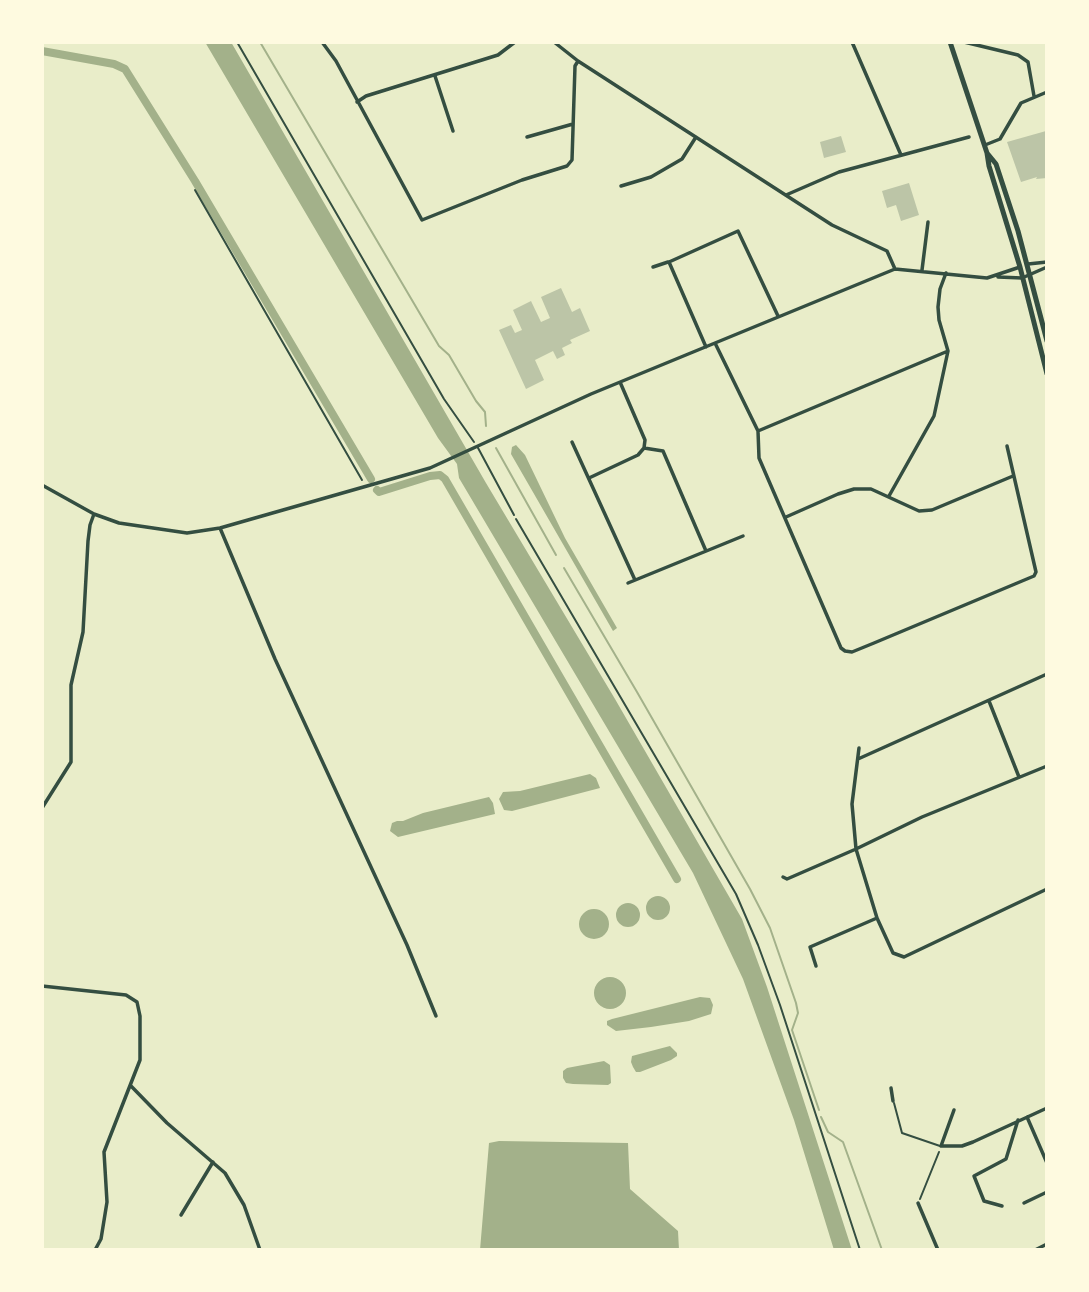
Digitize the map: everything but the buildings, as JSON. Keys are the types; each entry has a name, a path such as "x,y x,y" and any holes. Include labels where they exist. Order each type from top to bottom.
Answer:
{"main road":[{"path":"953,43 1020,267 1047,373"},
{"path":"987,153 996,164 1027,264 1047,341"}],"street":[{"path":"322,42 336,61 422,220 522,180 567,166 572,160 575,66 578,61"},
{"path":"357,102 366,96 498,55 515,42"},
{"path":"554,42 578,61 832,225 887,251 895,269"},
{"path":"852,42 901,155"},
{"path":"964,42 1018,55 1028,62 1034,96"},
{"path":"435,76 453,131"},
{"path":"985,145 1000,139 1021,103 1047,92"},
{"path":"527,136 573,124"},
{"path":"621,186 651,177 682,159 696,137"},
{"path":"786,195 839,172 969,137"},
{"path":"922,270 928,222"},
{"path":"653,267 738,231 778,316"},
{"path":"668,262 706,347"},
{"path":"996,277 1027,264 1047,265"},
{"path":"42,485 94,514 146,528 187,533 220,528 430,468 620,382 895,269 987,278 1022,278 1047,265"},
{"path":"889,496 934,416 948,351 938,307 940,289 946,273"},
{"path":"715,343 758,431 759,458 841,648 852,652 1034,576 1036,572 1007,446"},
{"path":"758,431 948,351"},
{"path":"589,478 638,455 644,448 645,440 620,382"},
{"path":"572,442 635,580"},
{"path":"644,448 663,451 706,551"},
{"path":"786,517 854,489 871,489 919,511 932,510 1013,476"},
{"path":"42,808 71,762 71,685 83,632 88,541 94,514"},
{"path":"220,528 275,659 407,945 436,1016"},
{"path":"628,583 743,536"},
{"path":"858,759 1047,674"},
{"path":"988,701 1019,777"},
{"path":"859,748 852,804 856,849 877,918 893,953 904,957 1047,889"},
{"path":"783,877 787,878 856,849 922,817 1047,765"},
{"path":"816,966 810,947 877,918"},
{"path":"42,986 126,995 137,1002 141,1016 140,1060 104,1152 107,1202 101,1239 95,1250"},
{"path":"131,1086 167,1123 225,1172 244,1205 260,1250"},
{"path":"891,1088 893,1101"},
{"path":"954,1110 941,1146 962,1146 1047,1108"},
{"path":"1027,1116 1047,1163"},
{"path":"1002,1206 984,1201 974,1176 1006,1159 1018,1120"},
{"path":"181,1215 213,1162"},
{"path":"1024,1203 1047,1192"},
{"path":"918,1203 938,1250"},
{"path":"1035,1250 1047,1244"}],"lane":[{"path":"476,445 514,515"},
{"path":"893,1101 902,1133 941,1146"}],"path":[{"path":"237,42 444,398 476,445"},
{"path":"195,190 366,487"},
{"path":"514,515 736,894 780,1005 860,1250"},
{"path":"918,1203 941,1146"}],"shaded area":[{"path":"205,42 231,42 742,919 767,987 852,1250 834,1250 794,1120 743,979 693,873 459,478 457,464 438,438"},
{"path":"516,445 525,455 565,538 617,628 613,631 511,454 512,447"},
{"path":"590,774 596,778 600,788 512,811 504,810 499,799 503,792 520,791"},
{"path":"489,797 495,814 398,837 390,831 392,823 397,821"},
{"path":"658,896 666,900 670,908 666,916 658,920 650,916 646,908 650,900"},
{"path":"628,903 636,907 640,915 636,923 628,927 620,923 616,915 620,907"},
{"path":"594,909 605,913 609,924 605,935 594,939 583,935 579,924 583,913"},
{"path":"610,977 621,982 626,993 621,1004 610,1009 599,1004 594,993 599,982"},
{"path":"700,997 710,998 713,1005 711,1014 689,1021 616,1031 607,1025 607,1021 612,1019"},
{"path":"670,1046 677,1056 636,1072 631,1062 632,1056"},
{"path":"604,1061 610,1065 611,1083 608,1085 566,1083 563,1078 563,1071 567,1068"},
{"path":"489,1143 628,1143 630,1189 678,1231 679,1250 480,1250"}],"waterway":[{"path":"260,42 439,346 449,355 485,412 486,426"},
{"path":"42,51 114,64 125,69 195,181 371,479"},
{"path":"496,448 556,555"},
{"path":"377,490 379,492 430,476 440,475 445,479 677,879"},
{"path":"564,568 770,928 796,1003 798,1013 792,1030 819,1110"},
{"path":"821,1117 828,1132 843,1142 882,1250"}]}
